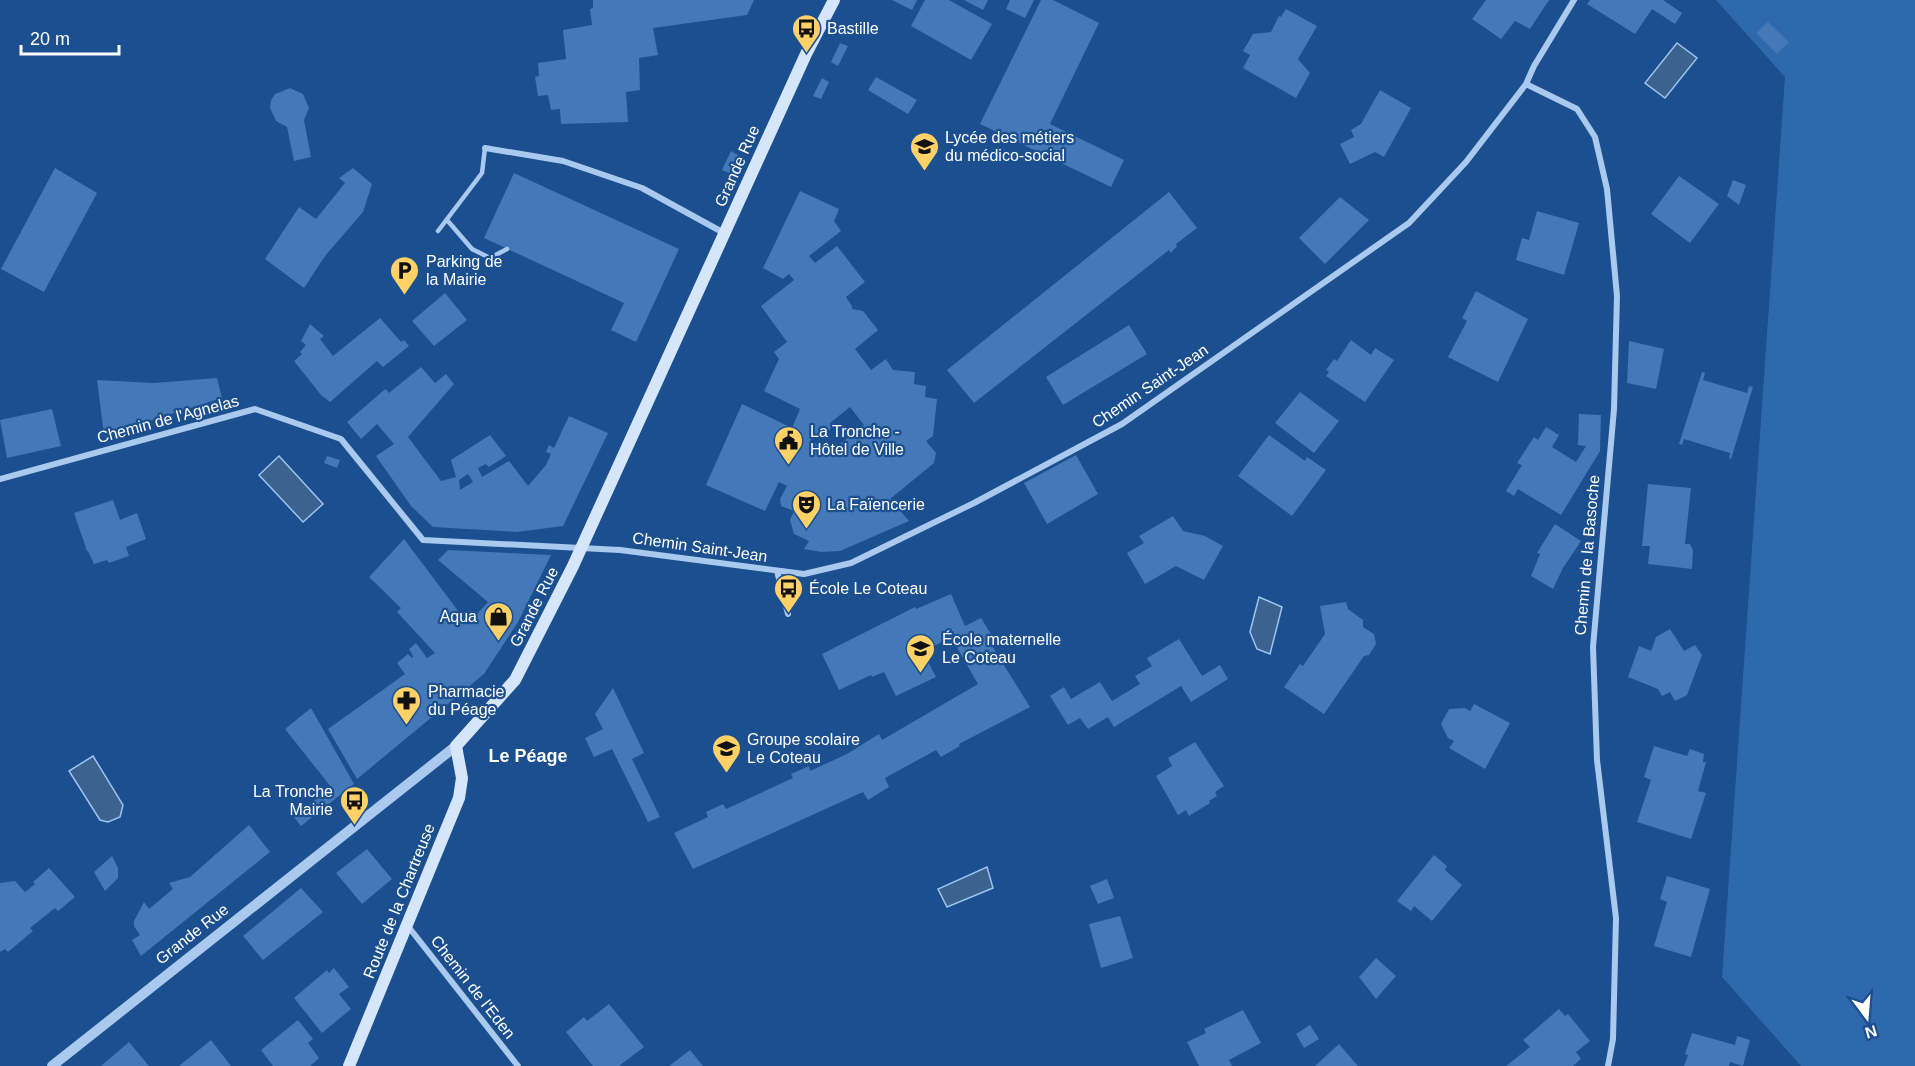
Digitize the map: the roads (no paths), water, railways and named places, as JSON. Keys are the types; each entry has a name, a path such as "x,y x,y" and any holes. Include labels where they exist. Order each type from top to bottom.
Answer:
{"main road":[{"name":"Grande Rue","path":"456,746 514,680 581,547 806,54 834,0"},
{"name":"Route de la Chartreuse","path":"349,1066 459,798 462,778 456,746"}],"street":[{"name":"Chemin Saint-Jean","path":"581,547 804,574 851,563 974,503 1122,424 1409,223 1466,162 1526,84 1534,66 1574,0"},
{"name":"Chemin de la Basoche","path":"1526,84 1577,109 1594,137 1607,189 1617,296 1614,409 1593,647 1597,760 1616,918 1613,1039 1608,1066"},
{"path":"485,148 562,161 642,188 725,233"},
{"name":"Chemin de l'Agnelas","path":"0,479 255,409 341,438 423,540 581,547"},
{"path":"777,571 788,614"},
{"name":"Grande Rue","path":"52,1066 456,746"},
{"name":"Chemin de l'Eden","path":"407,924 518,1066"}],"lane":[{"path":"438,231 482,173 485,148"},
{"path":"447,220 472,249 490,258 507,249"}],"place":[{"name":"Bastille","path":"806,54"},
{"name":"Lycée des métiers du médico-social","path":"924,172"},
{"name":"Parking de la Mairie","path":"405,296"},
{"name":"La Tronche - Hôtel de Ville","path":"789,466"},
{"name":"La Faïencerie","path":"806,530"},
{"name":"École Le Coteau","path":"788,614"},
{"name":"Aqua","path":"498,642"},
{"name":"École maternelle Le Coteau","path":"921,674"},
{"name":"Pharmacie du Péage","path":"407,726"},
{"name":"Groupe scolaire Le Coteau","path":"726,774"},
{"name":"La Tronche Mairie","path":"354,826"}],"district":[{"name":"Le Péage","path":"528,756"}]}
